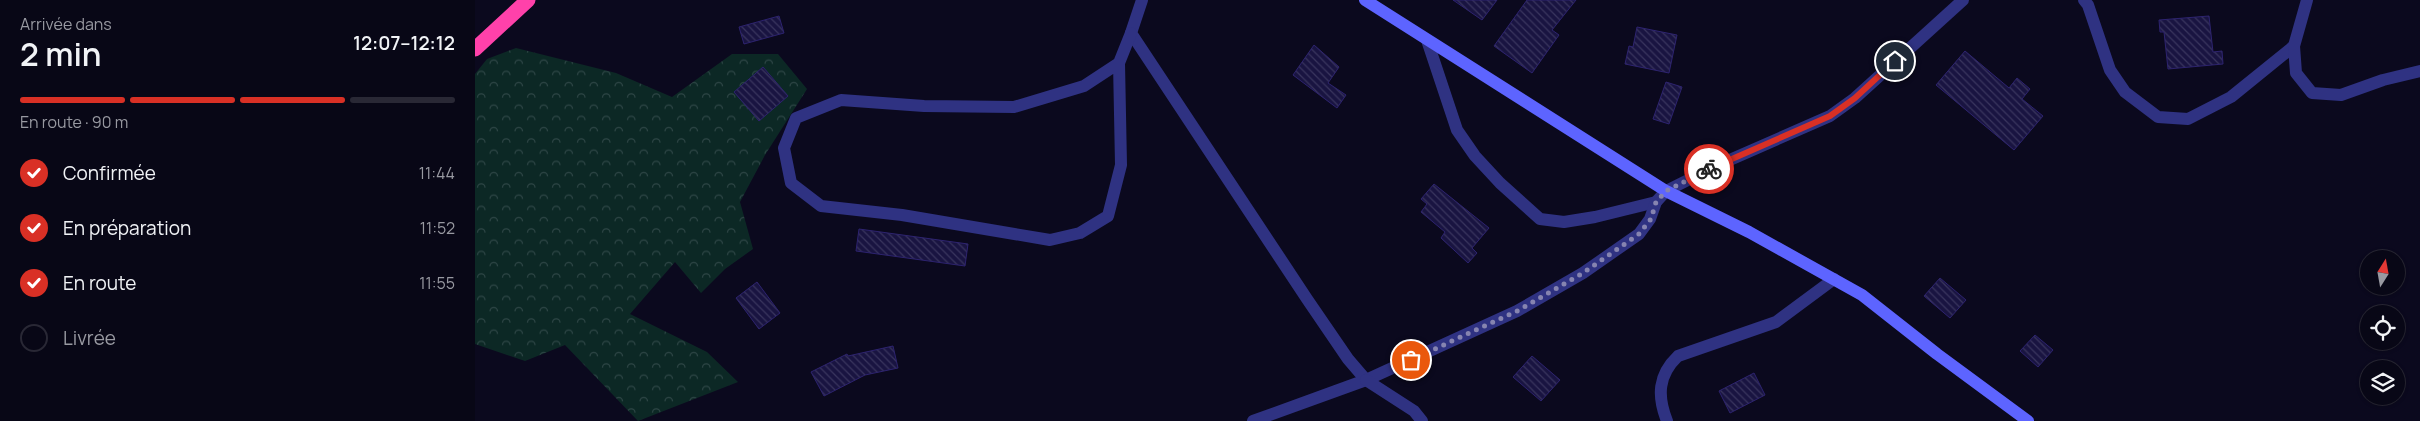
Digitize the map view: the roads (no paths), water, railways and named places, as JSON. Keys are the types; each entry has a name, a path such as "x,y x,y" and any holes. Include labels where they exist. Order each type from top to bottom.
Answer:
{"highway":[{"path":"475,49 528,0"}],"street":[{"path":"1119,63 1084,86 1014,107 924,106 841,100 796,118 784,148 791,183 821,206 902,215 1050,240 1080,233 1108,216 1121,165 1119,63 1142,0"},
{"path":"1365,0 1666,191 1749,232 1862,295 1937,354 2028,421"},
{"path":"1253,421 1366,380 1517,311 1583,273 1639,234 1651,219 1656,202 1666,191 1716,166 1830,116 1855,98 1963,0"},
{"path":"2084,0 2088,5 2110,70 2125,92 2158,118 2188,120 2231,97 2293,46"},
{"path":"2307,0 2293,46 2296,73 2313,93 2341,94 2383,80 2420,71"},
{"path":"1131,33 1348,359 1366,380 1414,411 1422,421"},
{"path":"1427,40 1457,130 1475,156 1500,183 1540,219 1564,222 1656,202"},
{"path":"1667,421 1660,385 1668,365 1677,356 1776,322 1834,279"}]}
